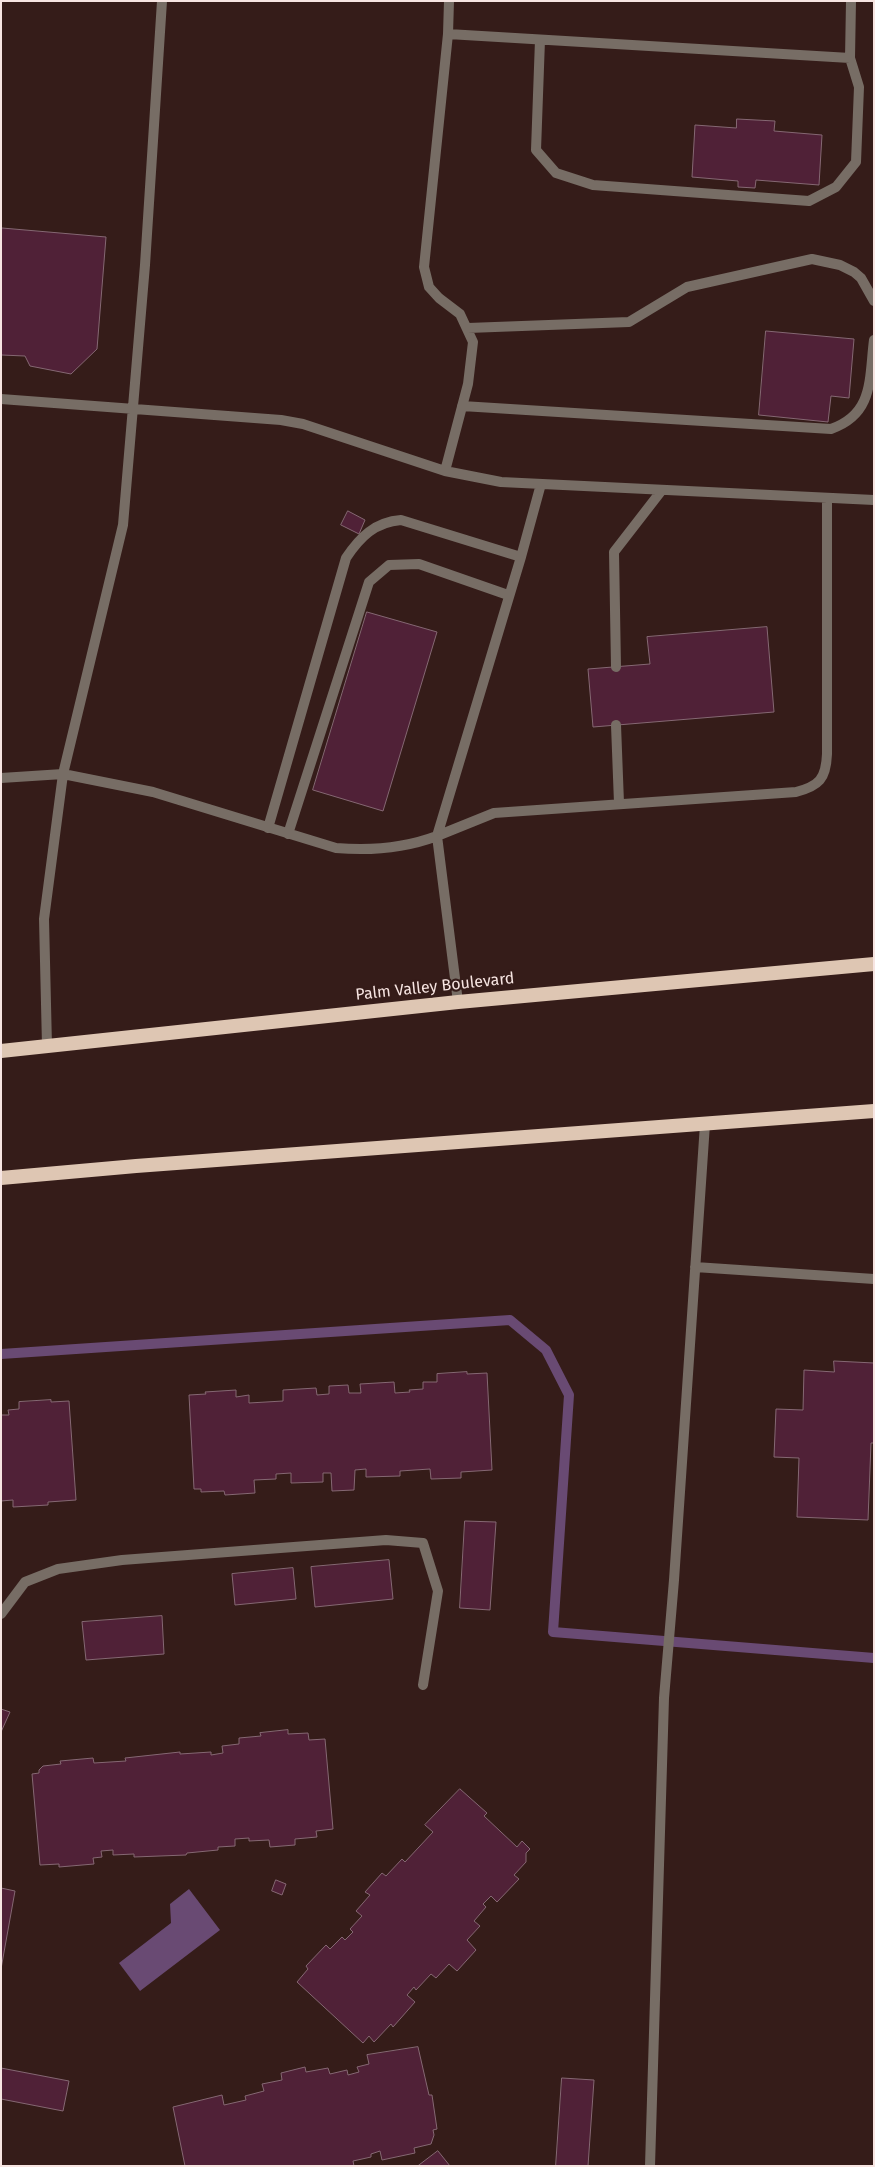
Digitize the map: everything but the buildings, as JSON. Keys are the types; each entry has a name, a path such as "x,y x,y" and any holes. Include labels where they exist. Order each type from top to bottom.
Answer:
{"highway":[{"name":"Palm Valley Boulevard","path":"1,1051 458,1002 874,964"},
{"path":"1,1178 136,1166 874,1111"}],"lane":[{"path":"47,1046 44,919 63,774 123,525 134,408 162,1"},
{"path":"445,472 468,384 473,342 460,314 439,298 429,287 424,267 448,34 449,1"},
{"path":"540,40 536,150 556,173 593,185 809,201 836,186 856,162 859,88 850,58 851,1"},
{"path":"448,34 850,58"},
{"path":"468,328 628,322 686,287 812,259 840,264 861,278 874,301"},
{"path":"462,406 831,429 849,422 863,406 874,340"},
{"path":"1,399 281,420 303,424 445,472 501,482 874,500"},
{"path":"458,1002 437,836 521,557 540,484"},
{"path":"616,667 614,552 662,490"},
{"path":"1,778 63,774 153,792 336,848 356,850 400,846 437,836 494,813 796,792 812,788 821,779 827,766 827,498"},
{"path":"268,828 346,558 362,536 376,526 388,521 400,520 521,557"},
{"path":"288,834 369,582 389,565 419,564 508,595"},
{"path":"616,725 619,803"},
{"path":"650,2166 664,1698 674,1580 705,1124"},
{"path":"695,1267 874,1279"},
{"path":"1,1614 25,1582 58,1569 122,1560 386,1540 423,1543 438,1591 423,1685"}],"shaded area":[{"path":"189,1889 220,1930 140,1991 119,1963 171,1923 170,1904"}],"waterway":[{"path":"1,1354 510,1320 546,1350 569,1395 553,1632 874,1658"}]}
